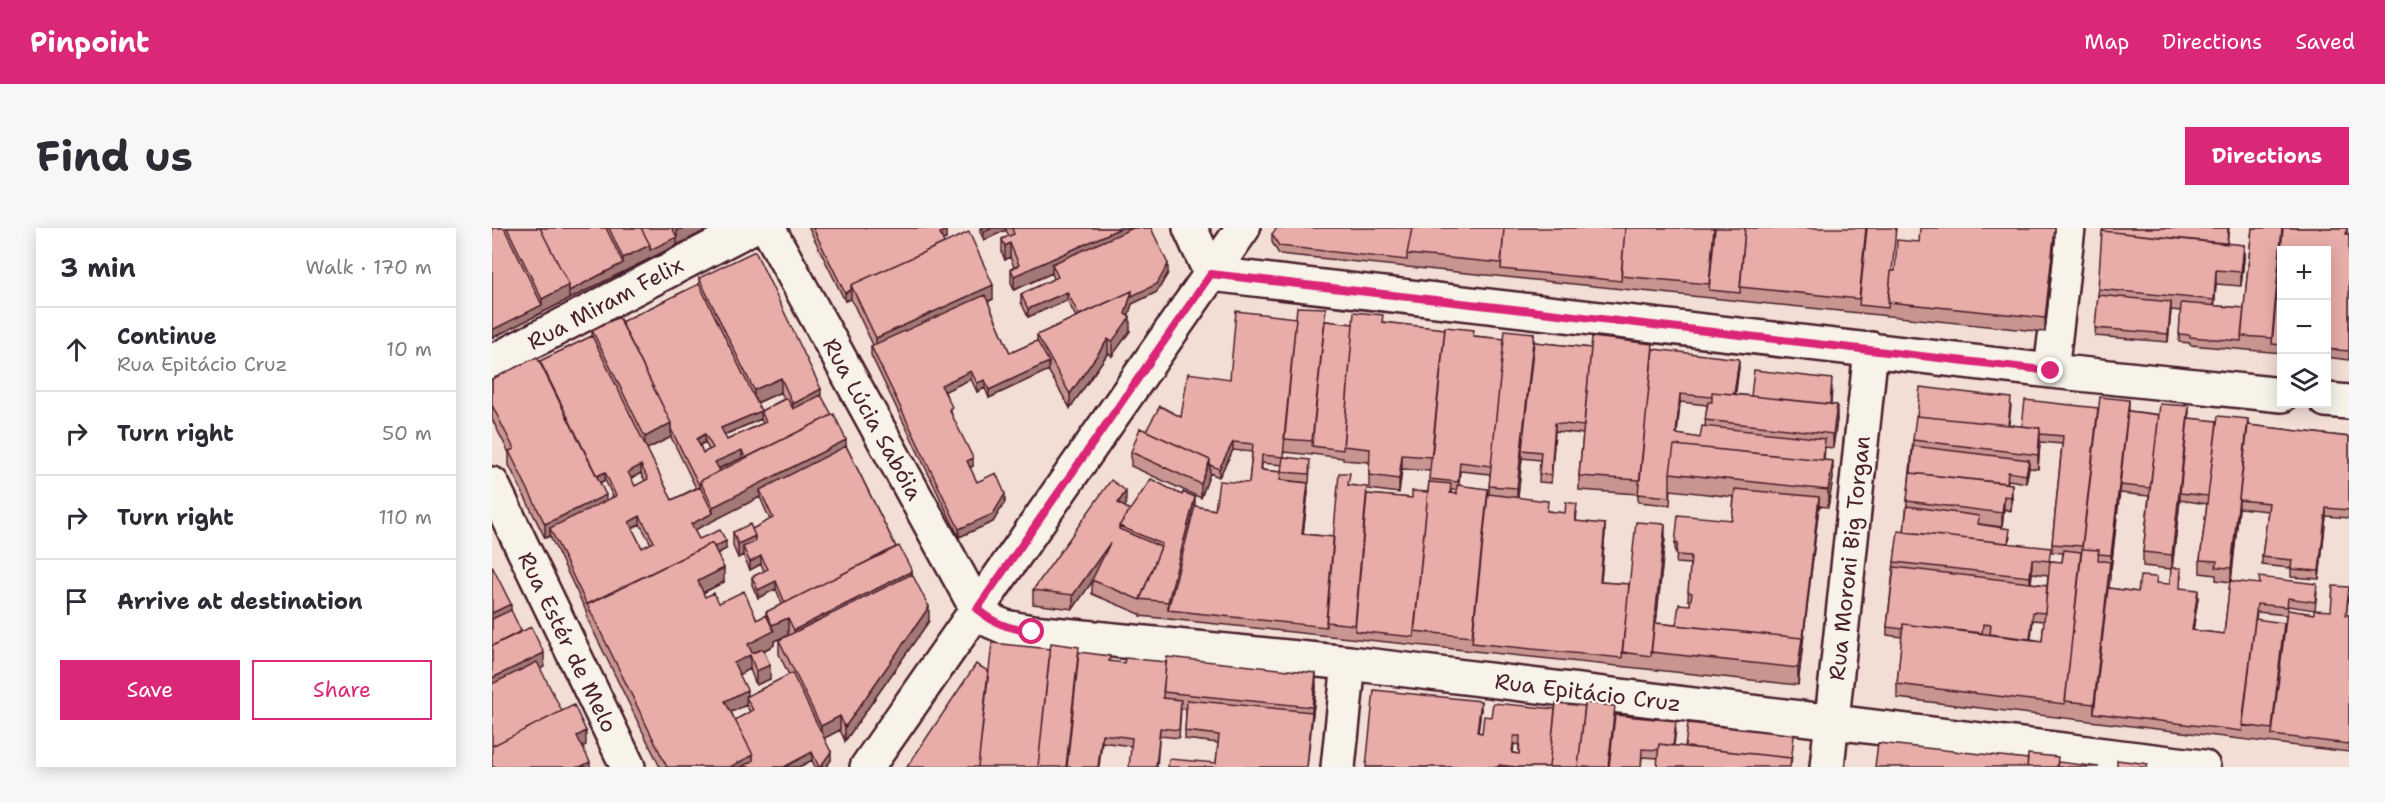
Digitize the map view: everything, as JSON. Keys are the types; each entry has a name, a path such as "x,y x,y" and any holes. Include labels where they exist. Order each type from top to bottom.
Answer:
{"street":[{"name":"Rua Miram Felix","path":"492,362 750,228"},
{"name":"Rua Lúcia Sabóia","path":"768,228 977,609"},
{"path":"1190,228 1211,274"},
{"path":"867,767 1243,228"},
{"path":"2051,371 2068,228"},
{"path":"1211,274 2051,371 2277,394"},
{"name":"Rua Moroni Big Torgan","path":"1827,767 1871,349"},
{"path":"2331,400 2349,402"},
{"name":"Rua Estér de Melo","path":"492,484 628,767"},
{"name":"Rua Epitácio Cruz","path":"977,609 991,621 1005,627 1032,632 1349,663 2204,767"},
{"path":"1338,767 1349,663"}],"building":[{"path":"492,228 504,228 542,305 492,330"},
{"path":"507,228 540,228 569,285 542,299"},
{"path":"540,228 606,228 623,263 569,291 569,285"},
{"path":"609,228 641,228 650,245 623,258"},
{"path":"641,228 672,228 677,237 650,250 650,245"},
{"path":"813,228 945,228 946,230 940,233 944,243 851,285 851,290 845,293"},
{"path":"1012,228 1121,228 1014,276 1011,269 1019,265 1010,243 1005,246 1002,239 1014,234"},
{"path":"1133,228 1151,228 1168,264 1157,284 1132,296 1132,291 1079,315 1067,292 1028,309 1021,294 1058,277 1052,264"},
{"path":"1277,228 1412,228 1407,260 1279,246 1272,234"},
{"path":"1412,228 1504,228 1501,263 1407,254"},
{"path":"1504,228 1625,228 1621,281 1501,269"},
{"path":"1625,228 1714,228 1709,284 1621,276"},
{"path":"1715,228 1745,228 1740,293 1709,290"},
{"path":"1745,228 1866,228 1859,299 1740,287"},
{"path":"1867,228 1896,228 1888,308 1859,305"},
{"path":"1920,228 2055,228 2045,318 1888,302 1891,271 1895,271 1897,240 1919,242"},
{"path":"2103,228 2228,228 2227,244 2103,231"},
{"path":"2252,228 2282,228 2280,246 2277,246 2277,283 2272,338 2241,336"},
{"path":"2283,228 2347,228 2346,234 2349,234 2349,351 2331,349 2331,246 2281,246"},
{"path":"2102,231 2244,245 2241,272 2216,270 2214,300 2098,289"},
{"path":"969,232 993,285 876,338 851,285"},
{"path":"755,251 821,389 793,404 781,378 754,390 699,278"},
{"path":"699,284 761,411 787,398 793,409 821,395 832,415 745,458 742,450 715,462 720,471 700,481 700,487 621,322","holes":["761,411 766,422 727,440 721,428","705,434 713,448 703,453 697,439"]},
{"path":"1132,291 1125,314 1130,317 1112,342 1108,339 1070,394 1037,335"},
{"path":"2277,291 2277,344 2272,344"},
{"path":"985,295 1010,353 1037,341 1049,362 989,390 985,380 977,383 971,371 941,385 952,407 949,409 973,458 967,461 977,482 996,473 1005,494 993,514 959,529 871,346"},
{"path":"2098,295 2171,302 2168,334 2095,328"},
{"path":"2181,303 2244,308 2241,341 2179,334"},
{"path":"1297,307 1326,308 1312,441 1284,439"},
{"path":"1236,311 1296,318 1283,457 1262,455 1261,470 1281,472 1280,480 1308,483 1302,534 1334,537 1326,627 1168,610 1195,506 1215,510 1219,481 1249,483 1253,444 1233,442 1219,469 1210,465 1210,460 1146,431 1160,406 1181,417 1188,373 1230,379"},
{"path":"1354,312 1383,315 1382,322 1445,329 1432,457 1402,455 1399,479 1369,475 1370,449 1343,446"},
{"path":"619,317 671,423 645,437 592,330"},
{"path":"1325,321 1353,324 1343,450 1312,446"},
{"path":"1445,327 1474,330 1473,336 1504,339 1491,466 1460,462 1458,482 1429,479"},
{"path":"1505,330 1534,333 1517,488 1489,486"},
{"path":"592,336 672,500 700,487 713,513 691,524 699,539 720,530 726,541 714,547 712,543 587,605 550,528 616,496 605,472 597,476 540,361","holes":["641,465 648,479 635,486 628,472","640,516 654,542 642,548 629,522"]},
{"path":"1592,337 1653,344 1640,480 1579,476"},
{"path":"1534,342 1591,348 1584,426 1555,423 1551,475 1539,474 1541,452 1522,450"},
{"path":"1653,349 1739,359 1734,394 1712,392 1712,397 1680,394 1676,434 1700,438 1702,426 1825,439 1823,460 1674,445 1670,473 1670,497 1638,494"},
{"path":"537,357 606,495 545,524 509,451 514,449 492,405 492,379"},
{"path":"1754,370 1832,379 1830,404 1751,396"},
{"path":"1920,387 2011,398 2008,425 1917,416"},
{"path":"1712,392 1837,405 1833,434 1705,420 1708,402 1712,402"},
{"path":"2100,397 2129,400 2111,555 2098,554 2099,550 2082,549"},
{"path":"2025,400 2098,408 2082,546 2052,544 2063,436 2040,434 2040,428 2022,426"},
{"path":"2160,404 2189,406 2172,555 2143,552"},
{"path":"2128,411 2159,415 2150,488 2120,485"},
{"path":"834,414 846,440 713,507 700,481"},
{"path":"1916,416 2040,428 2038,455 1913,440"},
{"path":"2218,416 2248,419 2231,568 2216,567 2217,561 2200,560"},
{"path":"2188,418 2217,421 2208,496 2180,493"},
{"path":"2248,425 2349,437 2349,510 2326,508 2319,571 2291,569 2292,560 2262,557 2269,503 2239,500"},
{"path":"1140,428 1210,460 1201,484 1131,452"},
{"path":"1674,445 1833,461 1828,490 1670,473"},
{"path":"846,446 896,547 785,603 776,581 758,590 752,577 768,569 761,556 750,562 743,547 755,542 752,529 773,518 760,490"},
{"path":"1913,446 2029,460 2026,475 2008,472 2007,483 1911,473"},
{"path":"1283,457 1310,460 1309,474 1281,472"},
{"path":"1339,473 1350,473 1348,485 1367,487 1355,625 1326,622"},
{"path":"1910,473 2012,484 2011,497 2004,496 2002,513 1907,501"},
{"path":"1151,479 1182,495 1183,492 1195,497 1168,602 1140,599 1162,544 1119,526"},
{"path":"1111,480 1126,491 1118,503 1130,510 1119,529 1161,547 1140,600 1092,580 1110,543 1073,595 1033,590"},
{"path":"1429,482 1451,484 1450,493 1457,494 1457,485 1488,489 1472,637 1414,631"},
{"path":"1735,489 1819,497 1802,647 1802,638 1676,625 1679,604 1690,605 1692,593 1688,592 1691,556 1676,555 1678,515 1732,520"},
{"path":"1412,491 1428,492 1414,637 1355,631 1367,494 1412,498"},
{"path":"1488,494 1548,501 1547,511 1565,513 1566,502 1577,504 1575,521 1605,524 1600,582 1629,584 1622,658 1472,643"},
{"path":"1907,506 1979,516 1978,524 2010,529 2008,543 1904,532"},
{"path":"1636,522 1665,524 1651,656 1622,652"},
{"path":"750,524 755,536 738,544 733,532"},
{"path":"1898,531 2051,548 2049,561 2032,559 2030,577 1894,562"},
{"path":"712,543 724,568 698,581 705,597 714,593 719,603 744,591 757,620 766,615 774,631 748,644 752,653 763,649 770,665 756,671 750,655 734,663 747,690 725,701 753,755 730,767 667,767 587,604"},
{"path":"899,546 912,571 794,630 788,618 772,625 766,612"},
{"path":"2082,549 2099,550 2098,560 2110,562 2094,704 2065,701"},
{"path":"2064,550 2081,552 2065,704 1897,684 1903,624 2042,641 2050,561 2062,562"},
{"path":"492,566 511,604 492,613"},
{"path":"1894,567 2047,585 2045,613 2033,612 2030,639 1990,634 1991,625 1983,624 1982,633 1903,624 1903,629 1887,627"},
{"path":"2171,568 2181,568 2180,588 2198,590 2192,630 2224,634 2230,581 2260,584 2259,577 2317,584 2315,602 2288,598 2287,607 2257,604 2242,731 2094,713 2108,588 2138,592 2140,576 2157,577 2156,583 2170,584"},
{"path":"912,574 929,607 845,727 840,716 821,726 779,640"},
{"path":"2333,586 2349,587 2346,615 2349,615 2349,744 2272,735 2287,610 2314,614 2314,610 2331,611"},
{"path":"511,610 521,631 492,646 492,619"},
{"path":"2255,619 2284,623 2272,729 2242,725"},
{"path":"1654,623 1802,638 1798,668 1651,652"},
{"path":"531,627 544,653 492,678 492,646"},
{"path":"992,643 1050,649 1038,767 978,767"},
{"path":"1051,643 1079,647 1066,767 1038,767"},
{"path":"1079,652 1110,656 1109,661 1124,663 1125,658 1166,662 1163,698 1181,700 1179,730 1160,728 1156,767 1129,767 1132,738 1102,734 1098,767 1067,767"},
{"path":"1167,657 1316,673 1312,707 1163,692"},
{"path":"537,662 562,711 492,746 492,684"},
{"path":"976,664 988,671 978,767 907,767"},
{"path":"792,673 831,752 820,767 812,752 784,767 741,767 753,761 753,755 735,720 753,710 746,697"},
{"path":"1374,690 1481,701 1477,732 1482,733 1484,716 1491,717 1493,703 1555,709 1549,767 1499,765 1498,767 1366,767","holes":["1514,736 1520,736 1519,754 1512,753"]},
{"path":"1187,700 1312,712 1307,767 1168,767 1169,759 1216,763 1219,735 1185,731"},
{"path":"1556,703 1585,706 1578,767 1549,767"},
{"path":"1585,703 1615,706 1608,767 1578,767"},
{"path":"574,705 586,731 577,736 590,762 580,767 492,767 492,746"},
{"path":"1615,715 1676,721 1673,746 1659,744 1658,750 1642,749 1641,767 1609,767"},
{"path":"1688,723 1794,735 1791,764 1791,758 1685,747"},
{"path":"1878,743 2028,759 2027,767 1875,767"},
{"path":"1659,744 1791,758 1790,767 1657,767"},
{"path":"2028,754 2058,757 2057,767 2027,767"},
{"path":"2117,760 2148,764 2147,767 2117,767"},
{"path":"2058,762 2099,767 2057,767"}],"route":[{"path":"1032,632 1005,627 991,621 977,609 1211,274 2051,371"}]}
